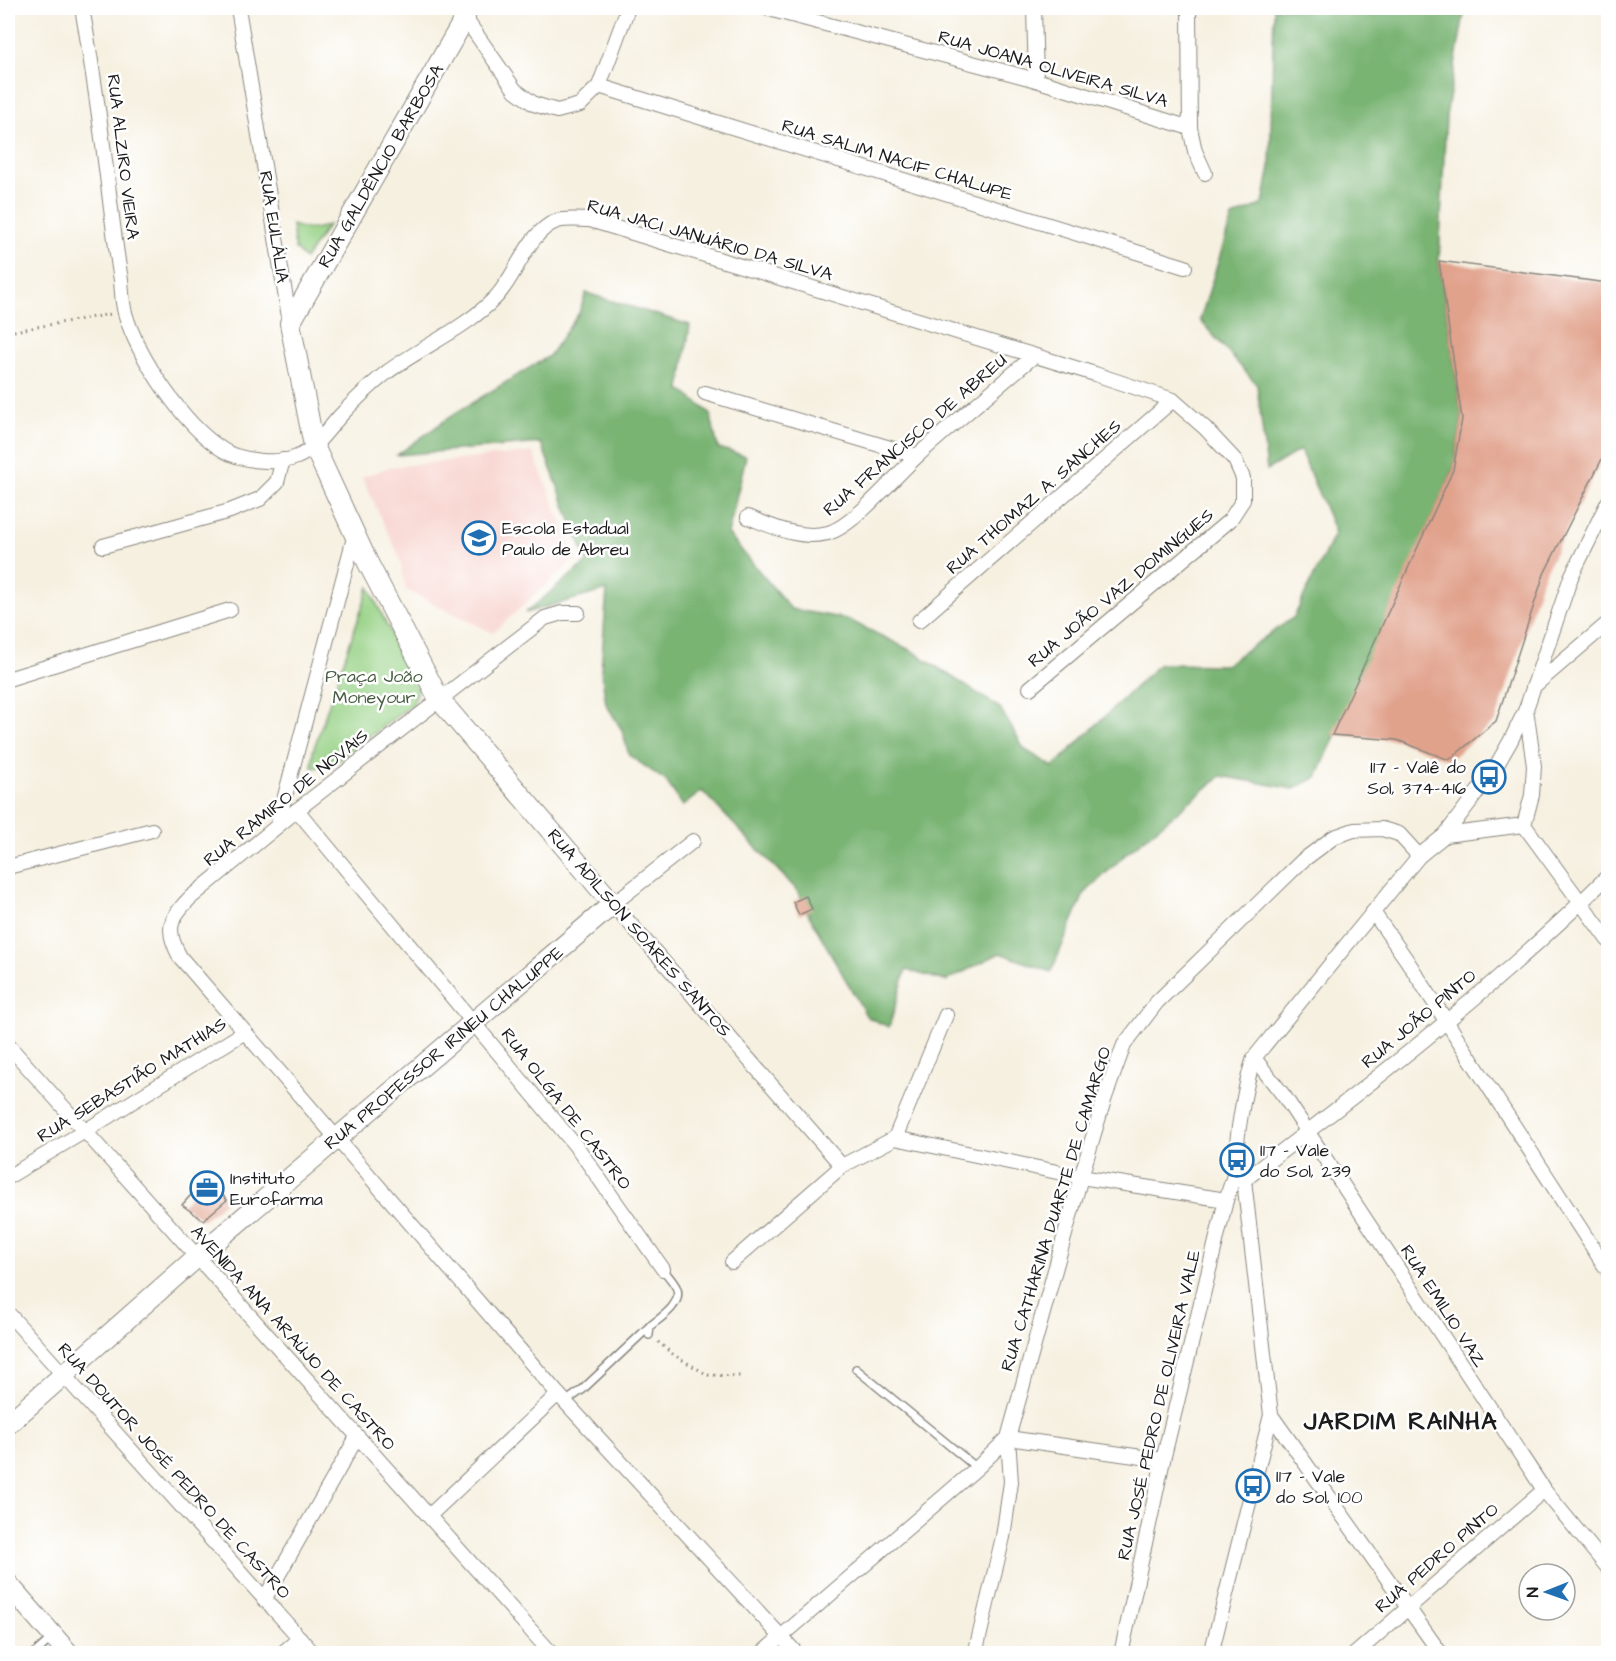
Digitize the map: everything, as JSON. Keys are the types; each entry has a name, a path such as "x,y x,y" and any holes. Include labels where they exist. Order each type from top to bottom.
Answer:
{"street":[{"name":"RUA ALZIRO VIEIRA","path":"82,8 95,84 125,312 138,345 181,410 206,436 224,450 242,458 264,461 283,460"},
{"name":"RUA EULÁLIA","path":"238,8 290,323 314,446 355,534"},
{"path":"463,13 515,90 534,104 557,111 580,105 599,86 628,8"},
{"name":"RUA JOANA OLIVEIRA SILVA","path":"765,8 1036,80 1191,128"},
{"path":"1034,8 1036,80"},
{"path":"1189,8 1191,128 1196,151 1205,173"},
{"name":"RUA GALDÊNCIO BARBOSA","path":"290,323 463,13"},
{"name":"RUA SALIM NACIF CHALUPE","path":"599,86 1185,267"},
{"name":"RUA JACI JANUÁRIO DA SILVA","path":"314,446 363,392 473,316 496,297 539,234 556,222 571,219 590,220 1173,400"},
{"name":"RUA FRANCISCO DE ABREU","path":"748,517 784,531 810,536 831,532 850,520 917,456 1034,356"},
{"path":"705,393 917,456"},
{"name":"RUA THOMAZ A. SANCHES","path":"919,621 1173,400"},
{"name":"RUA JOÃO VAZ DOMINGUES","path":"1030,688 1230,520 1243,500 1243,478 1236,460 1173,400"},
{"path":"103,546 230,511 260,499 277,482 283,460 297,457 314,446"},
{"path":"1211,1653 1271,1415 1244,1180 1237,1166 1239,1128 1254,1058 1419,856 1445,835 1494,770 1526,709 1531,688 1571,577 1608,502"},
{"path":"278,826 355,534"},
{"name":"RUA ADILSON SOARES SANTOS","path":"355,534 439,699 842,1166"},
{"path":"8,679 230,610"},
{"name":"RUA RAMIRO DE NOVAIS","path":"244,1032 180,957 171,941 170,925 177,911 297,810 545,618 562,613 578,613"},
{"path":"1531,688 1608,624"},
{"path":"1524,825 1532,795 1534,766 1526,709"},
{"name":"RUA OLGA DE CASTRO","path":"297,810 579,1150 663,1269"},
{"path":"1445,835 1524,825"},
{"path":"1524,825 1608,940"},
{"name":"RUA CATHARINA DUARTE DE CAMARGO","path":"1008,1437 1081,1177 1104,1100 1124,1044 1156,1002 1302,861 1334,837 1354,830 1383,829 1399,834 1419,856"},
{"path":"8,867 152,830"},
{"name":"RUA PROFESSOR IRINEU CHALUPPE","path":"8,1424 197,1257 614,904 693,841"},
{"name":"RUA JOÃO PINTO","path":"1244,1180 1447,1022 1581,903 1608,876"},
{"path":"1373,912 1608,1271"},
{"path":"732,1262 842,1166 895,1138 946,1016"},
{"path":"244,1032 562,1398 797,1653"},
{"name":"RUA SEBASTIÃO MATHIAS","path":"8,1177 244,1032"},
{"name":"AVENIDA ANA ARAÚJO DE CASTRO","path":"8,1045 552,1653"},
{"name":"RUA EMILIO VAZ","path":"1254,1058 1284,1096 1544,1490 1608,1568"},
{"path":"895,1138 1081,1177 1226,1200"},
{"name":"RUA JOSÉ PEDRO DE OLIVEIRA VALE","path":"1120,1653 1226,1200 1237,1166"},
{"name":"RUA DOUTOR JOSÉ PEDRO DE CASTRO","path":"8,1313 314,1653"},
{"path":"429,1516 562,1398"},
{"path":"1271,1415 1441,1653"},
{"path":"264,1599 357,1437"},
{"path":"1008,1437 1164,1460"},
{"path":"761,1653 976,1468 1008,1437"},
{"path":"975,1653 1003,1537 1011,1482 1008,1437"},
{"name":"RUA PEDRO PINTO","path":"1355,1653 1544,1490"},
{"path":"8,1584 69,1653"},
{"path":"281,1653 300,1638"}],"lane":[{"path":"562,1398 582,1390 650,1331 672,1307 678,1299 677,1288 663,1269"},
{"path":"856,1369 976,1468"},
{"path":"34,1653 53,1637"}],"path":[{"path":"8,332 125,312"},
{"path":"650,1331 674,1355 708,1375 741,1376"}],"shaded area":[{"name":"Escola Estadual Paulo de Abreu","path":"533,452 576,558 493,633 406,590 399,556 362,477 390,467"}],"green space":[{"path":"1274,8 1465,8 1446,116 1439,261 1462,419 1453,470 1317,777 1294,789 1221,776 1127,853 1084,894 1051,972 1000,953 946,981 906,970 889,1027 867,1017 803,905 797,890 702,791 683,806 666,781 629,755 622,730 606,704 601,669 607,590 525,613 587,562 541,443 397,455 454,414 549,356 579,313 586,293 690,325 680,389 710,413 718,448 746,456 728,534 791,609 847,619 914,652 1000,708 1024,749 1053,767 1159,664 1225,665 1294,617 1335,532 1300,450 1267,470 1257,385 1200,320 1232,217 1263,204 1270,167"},
{"path":"292,225 310,229 328,225 305,259 295,249"},
{"name":"Praça João Moneyour","path":"369,587 418,691 413,704 330,766 312,768 313,751"}],"building":[{"path":"1439,261 1608,283 1608,447 1544,574 1496,721 1449,760 1397,740 1332,735 1453,470 1462,419"},
{"path":"806,896 812,909 799,915 793,902"},
{"name":"Instituto Eurofarma","path":"207,1177 227,1200 203,1220 182,1205"}],"place":[{"name":"Escola Estadual Paulo de Abreu","path":"479,538"},
{"name":"I17 - Valê do Sol, 374-416","path":"1489,777"},
{"name":"I17 - Vale do Sol, 239","path":"1237,1160"},
{"name":"Instituto Eurofarma","path":"207,1188"},
{"name":"I17 - Vale do Sol, 100","path":"1253,1486"}],"district":[{"name":"JARDIM RAINHA","path":"1401,1422"}]}
